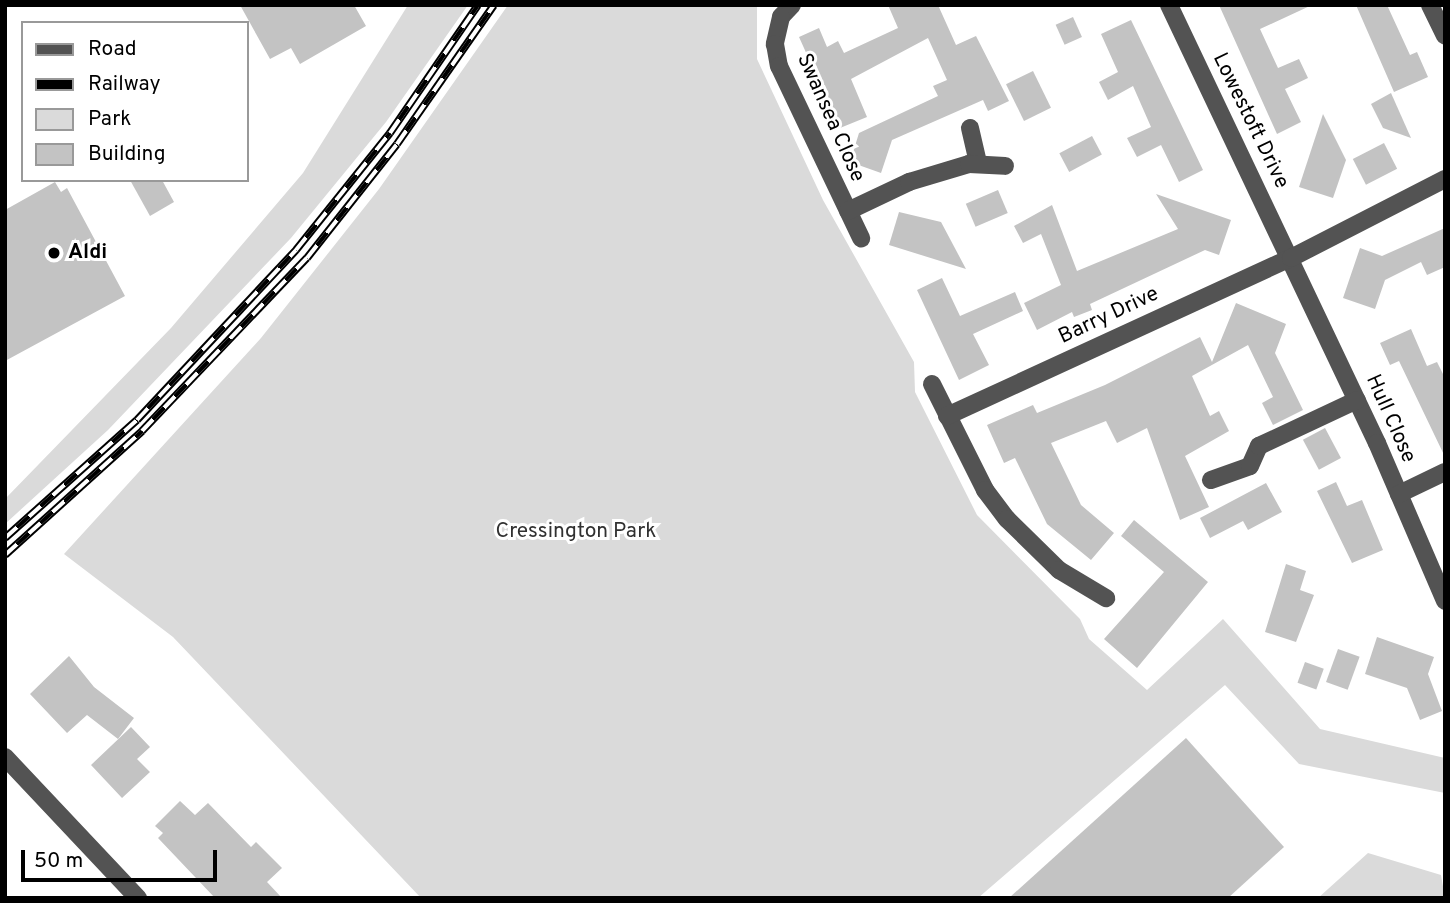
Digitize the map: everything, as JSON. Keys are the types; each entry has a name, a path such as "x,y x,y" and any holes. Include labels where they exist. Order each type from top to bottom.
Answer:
{"street":[{"name":"Swansea Close","path":"792,5 781,17 775,44 779,65 861,238"},
{"name":"Lowestoft Drive","path":"1169,5 1291,258"},
{"path":"1430,5 1445,36"},
{"path":"970,128 978,164"},
{"name":"Swansea Close","path":"848,211 909,182 978,164 1005,166"},
{"name":"Barry Drive","path":"947,416 1291,258 1445,179"},
{"name":"Hull Close","path":"1291,258 1445,601"},
{"path":"932,384 985,490 1007,519 1059,569 1106,598"},
{"path":"1211,480 1250,466 1259,446 1357,400"},
{"path":"1399,494 1445,472"},
{"path":"5,757 138,898"}],"green space":[{"path":"408,5 468,5 386,122 291,238 108,430 5,524 5,499 171,328 303,173"},
{"name":"Cressington Park","path":"508,5 757,5 757,59 823,200 914,362 915,392 977,515 1080,619 1089,639 1147,690 1223,619 1320,729 1445,758 1445,793 1299,764 1225,685 978,898 421,898 173,637 64,554 261,338 379,189"},
{"path":"1368,853 1441,875 1445,898 1318,898"}],"building":[{"path":"240,5 354,5 366,26 300,64 291,48 270,59"},
{"path":"888,5 938,5 956,45 976,36 1009,101 988,111 983,100 892,140 881,173 850,162 859,133 938,96 933,86 947,80 928,38 851,79 867,117 840,128 799,37 819,28 827,47 838,41 844,53 898,28"},
{"path":"1219,5 1312,5 1260,29 1278,68 1299,59 1308,78 1285,89 1301,122 1277,134"},
{"path":"1356,5 1387,5 1410,55 1417,52 1428,77 1394,92"},
{"path":"1073,17 1082,37 1065,45 1056,25"},
{"path":"1131,20 1203,170 1179,182 1161,145 1137,157 1127,138 1151,127 1133,86 1108,100 1099,82 1118,72 1101,34"},
{"path":"1033,71 1051,108 1024,121 1006,84"},
{"path":"1391,93 1411,138 1383,128 1371,104"},
{"path":"1323,114 1346,160 1333,198 1299,187"},
{"path":"1092,136 1102,155 1069,172 1059,153"},
{"path":"1384,143 1397,169 1366,185 1353,159"},
{"name":"Aldi","path":"55,182 61,192 67,188 125,296 5,361 5,210"},
{"path":"131,182 163,182 174,202 150,216"},
{"path":"998,190 1008,213 976,227 966,204"},
{"path":"1156,194 1231,220 1219,255 1205,250 1090,304 1092,310 1074,317 1072,312 1037,330 1024,303 1061,285 1041,234 1023,243 1014,226 1052,205 1077,271 1178,229"},
{"path":"899,212 941,222 966,269 889,245"},
{"path":"1445,228 1445,267 1427,275 1421,262 1385,280 1375,309 1343,298 1360,248 1382,256"},
{"path":"942,278 960,316 1015,292 1023,311 973,334 989,365 959,380 917,290"},
{"path":"1236,303 1286,324 1275,353 1303,410 1273,425 1262,403 1273,397 1248,345 1192,376 1210,416 1219,411 1229,431 1185,456 1209,507 1180,520 1147,428 1117,443 1106,421 1051,443 1081,505 1114,533 1091,560 1047,524 1015,458 1004,463 987,425 1033,405 1037,413 1105,385 1200,337 1212,362"},
{"path":"1411,329 1427,366 1437,362 1445,378 1445,457 1399,361 1390,365 1380,343"},
{"path":"1325,428 1341,458 1319,470 1303,440"},
{"path":"1336,482 1347,506 1362,500 1383,550 1352,563 1317,491"},
{"path":"1266,483 1282,512 1248,530 1243,521 1210,538 1200,518"},
{"path":"1134,520 1208,582 1137,668 1104,639 1164,572 1121,536"},
{"path":"1286,564 1306,571 1300,590 1314,595 1296,642 1265,632"},
{"path":"1377,637 1434,657 1428,674 1442,711 1420,720 1407,688 1365,674"},
{"path":"1338,649 1360,657 1348,690 1326,682"},
{"path":"69,656 94,687 134,718 118,739 87,715 67,733 30,694"},
{"path":"1305,662 1324,669 1316,690 1297,683"},
{"path":"131,727 150,747 137,759 150,772 122,798 91,765"},
{"path":"1186,738 1284,847 1228,898 1009,898"},
{"path":"180,801 195,815 208,803 251,847 256,842 282,868 267,882 282,898 215,898 158,838 163,833 155,826"}],"railway":[{"path":"5,538 137,420 296,250 390,133 478,5"},
{"path":"5,555 142,431 307,258 397,144 494,5"}],"place":[{"name":"Aldi","path":"54,253"}]}
